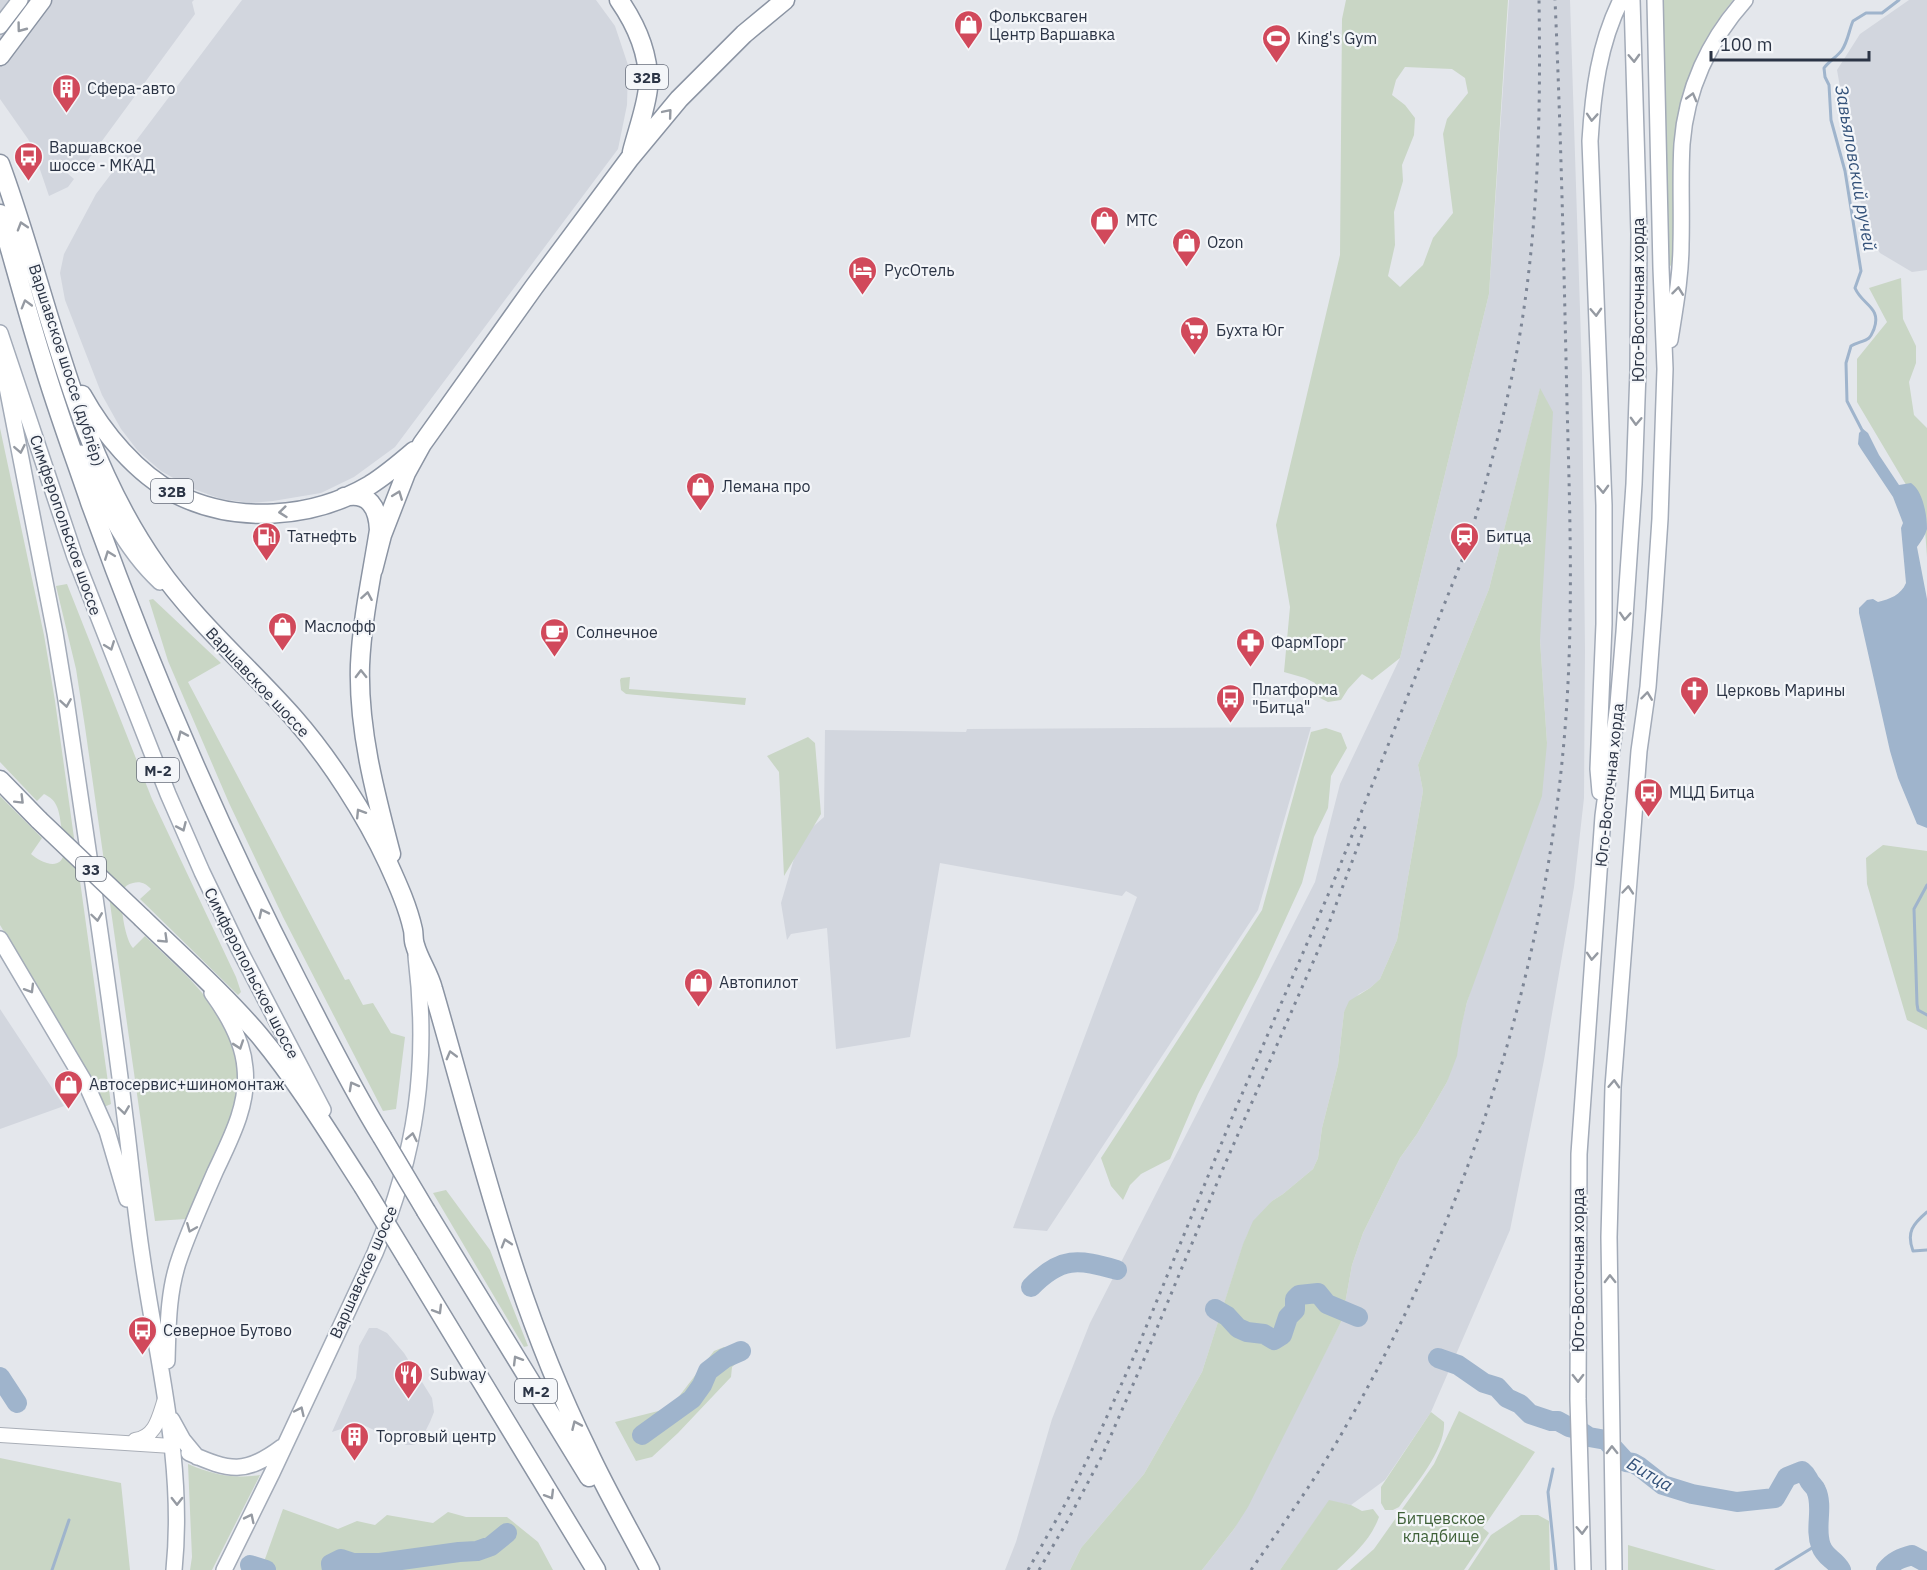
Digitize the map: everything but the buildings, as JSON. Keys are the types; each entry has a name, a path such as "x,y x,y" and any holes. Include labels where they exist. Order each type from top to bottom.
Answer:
{"highway":[{"path":"0,56 42,0"},
{"name":"32B","path":"619,0 632,19 642,42 648,88 630,158"},
{"path":"405,903 382,822 364,726 360,666 366,600 373,570 382,535 406,473 422,444 630,158 679,99 744,34 784,0"},
{"name":"Варшавское шоссе (дублёр)","path":"0,164 62,360 99,465 117,502 157,567 195,615"},
{"name":"Варшавское шоссе","path":"0,214 42,361"},
{"name":"32B","path":"62,360 101,427 138,466 174,493 217,509 262,514 313,508 368,486 392,470 422,444"},
{"name":"Симферопольское шоссе","path":"42,361 106,546 171,710 272,933 382,1137 566,1441 649,1570"},
{"path":"340,498 353,495 364,498 374,507 379,530 373,570"},
{"name":"Варшавское шоссе","path":"195,615 295,719 317,748 367,824 386,859 405,903 415,947"},
{"name":"33","path":"0,780 240,1013 285,1068 363,1186"},
{"path":"415,947 432,982 467,1111 525,1299 587,1451 649,1570"},
{"name":"Симферопольское шоссе","path":"363,1186 596,1570"}],"main road":[{"path":"0,26 20,0"},
{"path":"1603,816 1598,768 1604,624 1604,505 1590,171 1592,112 1598,69 1602,50 1622,0"},
{"name":"Юго-Восточная хорда","path":"1583,1570 1577,1320 1579,1154 1603,816 1618,704 1634,484 1639,339 1639,234 1632,0"},
{"name":"Юго-Восточная хорда","path":"1614,1570 1609,1237 1613,1087 1639,751 1648,687 1654,609 1660,519 1665,369 1660,268 1654,0"},
{"path":"1665,369 1678,289 1683,141 1690,102 1702,65 1720,30 1745,0"},
{"name":"Симферопольское шоссе","path":"0,333 75,556 168,794 239,949 363,1186"},
{"path":"0,351 66,700 125,1116 141,1254 172,1446 177,1496 174,1570"},
{"name":"Варшавское шоссе","path":"42,361 110,514 129,544 155,577 195,615"},
{"path":"0,939 76,1067 98,1109 116,1155 141,1254"},
{"name":"Варшавское шоссе","path":"224,1570 375,1252 390,1217 402,1179 413,1128 422,1056 420,985 415,947"},
{"path":"186,960 206,983 231,1024 243,1055 245,1083 240,1112 190,1230 172,1284 165,1399 175,1427 197,1457"},
{"path":"172,1446 218,1466 242,1467 266,1459 285,1445"}],"street":[{"path":"118,1442 142,1439 149,1435 158,1421 165,1399"},
{"path":"0,1435 172,1446"}],"shaded area":[{"path":"0,0 194,0 192,2 195,14 88,160 74,164 67,173 74,179 68,187 49,196 28,139 0,99"},
{"path":"242,0 596,0 615,26 628,65 627,105 618,149 395,447 354,477 321,493 250,503 221,499 191,488 161,471 138,451 121,429 102,395 65,300 60,273 64,254 96,194"},
{"path":"1509,0 1570,0 1582,372 1585,651 1584,798 1574,887 1544,1060 1510,1230 1431,1412 1385,1480 1351,1505 1329,1501 1280,1570 1202,1570 1234,1529 1342,1320 1352,1265 1363,1233 1400,1158 1417,1134 1447,1082 1467,1002 1547,743 1540,640 1540,389 1489,589 1418,765 1423,791 1397,940 1380,979 1359,994 1344,1012 1338,1065 1322,1128 1318,1158 1313,1169 1272,1201 1248,1233 1202,1372 1144,1474 1081,1548 1070,1570 1005,1570 1016,1542 1052,1419 1090,1323 1315,882 1340,784 1400,658 1489,294"},
{"path":"1909,0 1927,0 1927,270 1912,272 1880,253 1866,233 1837,70 1860,34"},
{"path":"1311,727 1258,910 1047,1231 1013,1228 1137,897 1126,891 1122,896 940,863 910,1037 836,1049 827,928 791,934 787,940 781,903 800,838 824,817 825,730 966,732 967,729"},
{"path":"0,1009 64,1106 0,1129"},
{"path":"369,1328 377,1328 387,1333 404,1353 432,1398 434,1412 430,1422 420,1442 413,1445 406,1445 359,1423 332,1432 356,1378 359,1346"}],"green space":[{"path":"1346,0 1508,0 1489,294 1400,658 1372,680 1362,674 1341,700 1328,702 1316,696 1315,683 1284,672 1290,607 1276,525 1340,255 1342,19","holes":["1405,67 1452,69 1465,78 1468,93 1447,119 1443,134 1453,213 1433,238 1423,265 1400,287 1388,276 1395,245 1394,212 1403,181 1402,165 1414,135 1415,118 1405,105 1392,95 1396,80"]},
{"path":"1663,0 1733,0 1710,32 1694,62 1684,93 1674,154 1673,259 1671,266 1668,264"},
{"path":"1901,278 1903,319 1916,346 1916,363 1909,382 1914,415 1927,428 1927,557 1924,515 1857,402 1857,359 1887,322 1869,288"},
{"path":"1540,388 1553,412 1540,640 1547,743 1542,796 1467,1002 1457,1056 1447,1082 1417,1134 1400,1158 1363,1233 1352,1265 1342,1320 1248,1507 1234,1529 1202,1570 1070,1570 1081,1548 1144,1474 1202,1372 1243,1244 1253,1221 1272,1201 1313,1169 1318,1158 1322,1128 1338,1065 1344,1012 1349,1001 1380,979 1397,940 1423,791 1418,765 1489,589"},
{"path":"0,428 44,635 55,701 111,1104 104,1107 77,1052 0,925 0,796 42,838 31,854 40,860 55,864 62,859 65,847 59,814 54,802 44,794 37,801 0,762"},
{"path":"67,584 152,799 241,992 238,995 140,899 151,889 149,887 138,882 126,887 122,896 122,912 130,944 133,948 145,936 191,980 218,1014 229,1035 238,1068 238,1085 228,1124 186,1219 155,1221 76,669 56,586"},
{"path":"153,599 221,663 188,682 345,980 349,979 363,1005 373,1003 391,1033 405,1037 396,1109 383,1111 283,917 229,803 168,661 149,600"},
{"path":"630,677 629,689 746,698 745,705 626,694 621,690 620,680"},
{"path":"1326,728 1341,733 1347,748 1331,776 1328,808 1314,837 1302,883 1259,977 1198,1094 1170,1159 1141,1174 1130,1185 1123,1200 1111,1186 1101,1158 1262,910 1311,732"},
{"path":"808,737 815,743 821,814 784,876 779,772 767,756"},
{"path":"1883,845 1927,851 1927,1030 1907,1020 1867,884 1866,858"},
{"path":"446,1190 490,1250 528,1346 524,1347 433,1193"},
{"path":"724,1347 745,1356 732,1367 731,1377 652,1457 636,1461 615,1422 670,1408 714,1351"},
{"name":"Битцевское кладбище","path":"1459,1411 1535,1452 1483,1528 1489,1533 1464,1570 1350,1570 1374,1549 1434,1464"},
{"path":"1431,1412 1444,1422 1440,1444 1435,1455 1399,1507 1385,1510 1381,1503 1381,1487"},
{"path":"0,1458 121,1483 130,1570 0,1570"},
{"path":"188,1464 223,1475 240,1477 260,1475 212,1570 190,1570 192,1557"},
{"path":"1329,1500 1351,1505 1362,1511 1373,1509 1379,1517 1367,1540 1337,1570 1280,1570"},
{"path":"283,1509 338,1529 357,1521 375,1525 387,1515 433,1523 448,1512 466,1517 507,1517 538,1542 553,1570 261,1570"},
{"path":"1521,1515 1538,1515 1549,1521 1550,1570 1468,1570 1491,1535"},
{"path":"1628,1545 1716,1570 1628,1570"}],"water":[{"path":"1863,429 1868,433 1879,455 1899,485 1911,483 1919,492 1924,504 1927,529 1917,547 1927,599 1927,828 1917,824 1898,778 1859,613 1859,608 1867,600 1873,599 1878,602 1891,598 1901,591 1906,583 1901,528 1903,523 1893,497 1858,444 1859,433"}],"waterway":[{"name":"Завьяловский ручей","path":"1864,434 1847,401 1846,363 1851,346 1871,336 1876,322 1873,311 1855,288 1861,271 1845,171 1831,120 1829,85 1824,68 1842,50 1853,21 1866,13 1882,13 1899,0"},
{"name":"Завьяловский ручей","path":"1927,885 1914,909 1917,1004 1918,1010 1927,1015"},
{"name":"Завьяловский ручей","path":"1927,1212 1912,1229 1910,1239 1913,1251 1927,1250"},
{"name":"Битца","path":"1031,1287 1052,1270 1071,1263 1081,1262 1117,1270"},
{"name":"Битца","path":"1215,1309 1227,1316 1238,1328 1247,1332 1264,1334 1274,1340 1282,1335 1288,1317 1295,1310 1295,1299 1299,1295 1318,1293 1327,1304 1358,1317"},
{"name":"Битца","path":"642,1435 692,1399 708,1371 725,1358 741,1351"},
{"name":"Битца","path":"1438,1358 1458,1365 1484,1383 1497,1387 1507,1398 1520,1404 1530,1414 1558,1421 1589,1437 1606,1440 1626,1462 1640,1467 1663,1485 1692,1494 1737,1502 1775,1498 1787,1477 1802,1471 1815,1488 1818,1497 1818,1532 1821,1546 1841,1570"},
{"name":"Битца","path":"0,1377 17,1403"},
{"path":"1553,1469 1548,1492 1556,1570"},
{"path":"52,1570 69,1520"},
{"name":"Битца","path":"332,1570 331,1564 341,1559 353,1563 380,1563 477,1551 491,1546 507,1533"},
{"path":"1776,1570 1820,1543"},
{"name":"Битца","path":"1886,1570 1897,1560 1912,1555 1927,1563"},
{"name":"Битца","path":"250,1565 266,1570"}],"railway":[{"path":"1028,1570 1068,1499 1135,1354 1236,1108 1331,888 1462,560 1502,422 1521,329 1536,188 1539,0"},
{"path":"1251,1570 1335,1445 1389,1347 1428,1265 1462,1181 1492,1095 1517,1008 1538,920 1554,831 1564,741 1570,614 1570,530 1555,0"},
{"path":"1039,1570 1102,1456 1324,937 1366,824"}],"place":[{"name":"Фольксваген Центр Варшавка","path":"968,50"},
{"name":"King's Gym","path":"1276,64"},
{"name":"Сфера-авто","path":"66,114"},
{"name":"Варшавское шоссе - МКАД","path":"28,182"},
{"name":"МТС","path":"1105,246"},
{"name":"Ozon","path":"1186,268"},
{"name":"РусОтель","path":"863,296"},
{"name":"Бухта Юг","path":"1195,356"},
{"name":"Лемана про","path":"701,512"},
{"name":"Татнефть","path":"266,562"},
{"name":"Битца","path":"1465,562"},
{"name":"Маслофф","path":"283,652"},
{"name":"Солнечное","path":"555,658"},
{"name":"ФармТорг","path":"1250,668"},
{"name":"Церковь Марины","path":"1695,716"},
{"name":"Платформа \"Битца\"","path":"1231,724"},
{"name":"МЦД Битца","path":"1648,818"},
{"name":"Автопилот","path":"698,1008"},
{"name":"Автосервис+шиномонтаж","path":"68,1110"},
{"name":"Северное Бутово","path":"142,1356"},
{"name":"Subway","path":"409,1400"},
{"name":"Торговый центр","path":"355,1462"}]}
